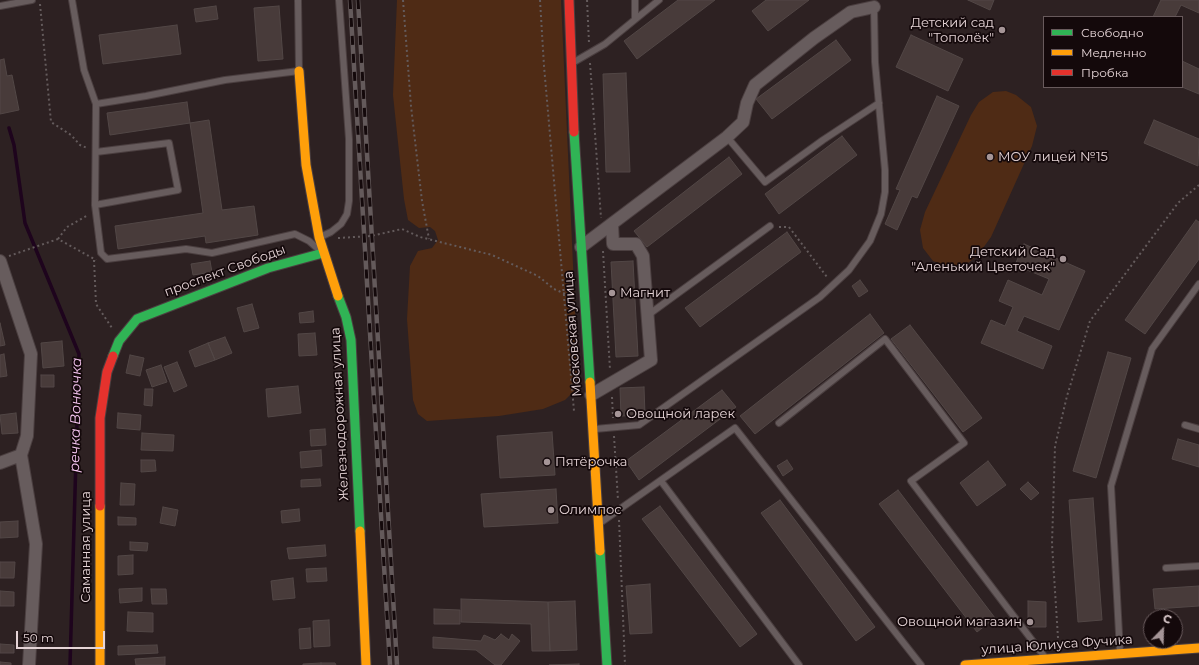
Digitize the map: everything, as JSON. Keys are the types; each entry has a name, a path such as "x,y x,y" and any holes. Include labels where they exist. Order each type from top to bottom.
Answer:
{"street":[{"name":"Московская улица","path":"569,0 576,181 591,395 597,524 607,665"},
{"path":"580,247 727,137 743,122 747,103 755,85 814,38 851,12 874,6"},
{"name":"Железнодорожная улица","path":"299,71 306,165 319,238 346,317 351,340 366,665"},
{"path":"591,395 651,360 643,256 636,244 613,244 612,224"},
{"name":"проспект Свободы","path":"137,318 268,268 323,253"},
{"path":"3,258 31,354 27,436 21,455 36,544 29,665"},
{"name":"Саманная улица","path":"100,665 100,418 107,372 120,341 137,318"},
{"path":"0,463 21,455"},
{"name":"улица Юлиуса Фучика","path":"970,665 1199,648"}],"lane":[{"path":"0,6 32,0"},
{"path":"72,0 84,70 96,104 96,208 101,253 107,259 186,249 212,253 295,234 310,241 323,253"},
{"path":"96,104 146,96 225,80 299,71 298,0"},
{"path":"319,238 331,232 341,224 347,214 349,201 349,139 339,0"},
{"path":"635,0 635,18"},
{"path":"572,63 605,44 635,18 659,0"},
{"path":"593,429 639,426 788,321 833,285 848,270 870,241 881,214 885,192 885,170 875,62 874,6"},
{"path":"727,137 765,182 822,140 879,103"},
{"path":"96,152 169,143 178,190 96,208"},
{"path":"648,315 770,226"},
{"path":"1120,654 1111,486 1152,349 1199,284"},
{"path":"779,422 885,339 964,442 911,481 1046,659"},
{"path":"1185,425 1199,429"},
{"path":"597,524 736,428 920,665"},
{"path":"661,481 799,665"},
{"path":"1166,568 1199,566"}],"path":[{"path":"39,0 52,122 71,135 80,145 96,152"},
{"path":"403,0 411,106 422,201 429,239"},
{"path":"540,0 563,293 574,411"},
{"path":"586,0 611,383 625,665"},
{"path":"1058,638 1052,544 1055,446 1067,396 1090,321 1178,203 1199,185"},
{"path":"3,258 58,239 67,227 96,208"},
{"path":"770,226 789,227 833,285"},
{"path":"319,238 371,236 402,229 429,239 492,255 538,276 554,289 569,296 583,294"},
{"path":"58,239 94,260 107,259"},
{"path":"94,260 96,304 120,341"}],"shaded area":[{"path":"397,0 561,0 578,375 575,390 565,400 543,409 499,416 427,421 418,414 413,400 407,319 410,266 418,251 432,248 438,240 435,231 430,227 419,228 408,220 404,199 393,95"},
{"path":"1006,91 1016,95 1031,107 1037,126 1032,146 991,237 978,255 967,264 952,268 933,261 923,248 920,230 925,212 971,115 979,102 993,92"}],"building":[{"path":"678,0 715,0 637,59 624,41"},
{"path":"766,0 809,0 768,31 752,11"},
{"path":"968,0 994,0 990,10"},
{"path":"1161,0 1199,0 1199,13 1181,5 1176,16 1153,16"},
{"path":"216,6 218,19 196,22 194,9"},
{"path":"279,6 283,59 258,61 254,8"},
{"path":"177,25 181,54 103,64 99,35"},
{"path":"911,35 963,59 948,91 896,67"},
{"path":"836,40 851,60 772,119 756,99"},
{"path":"4,59 7,76 12,75 19,110 0,114 0,60"},
{"path":"1183,61 1199,69 1199,94 1183,87"},
{"path":"626,73 630,172 606,172 603,74"},
{"path":"937,96 959,106 917,198 912,196 897,230 885,224 900,190 896,189"},
{"path":"187,102 190,123 110,135 107,113"},
{"path":"209,120 222,210 254,206 258,235 206,243 205,236 118,249 115,226 203,213 190,123"},
{"path":"1154,120 1199,139 1198,166 1144,143"},
{"path":"842,136 857,155 779,214 765,194"},
{"path":"729,157 742,174 647,247 634,231"},
{"path":"1196,220 1199,222 1199,259 1145,334 1125,320"},
{"path":"787,232 801,252 700,327 685,308"},
{"path":"1024,244 1085,271 1059,330 1024,316 1017,331 1052,346 1043,369 981,343 991,320 1005,326 1013,307 999,301 1008,280 1042,295 1049,279 1015,265"},
{"path":"210,261 212,272 193,275 191,264"},
{"path":"633,261 638,356 616,357 611,262"},
{"path":"860,280 868,291 859,297 852,286"},
{"path":"252,304 259,328 244,332 237,308"},
{"path":"313,311 314,322 300,323 299,313"},
{"path":"870,314 884,333 755,434 740,416"},
{"path":"0,323 5,345 0,346"},
{"path":"910,325 982,418 963,432 891,339"},
{"path":"315,333 317,355 299,356 298,334"},
{"path":"225,337 232,353 215,360 208,343"},
{"path":"62,341 64,366 43,368 41,343"},
{"path":"208,343 215,360 195,367 189,351"},
{"path":"1108,352 1131,358 1096,478 1073,471"},
{"path":"4,354 7,376 0,377 0,355"},
{"path":"130,355 144,358 140,376 126,373"},
{"path":"177,362 187,386 174,392 164,367"},
{"path":"161,365 167,382 152,387 146,370"},
{"path":"41,375 54,375 54,387 41,387"},
{"path":"298,386 301,413 268,417 266,389"},
{"path":"644,387 645,415 621,416 620,388"},
{"path":"145,389 153,389 152,406 144,405"},
{"path":"722,390 736,407 639,480 626,461"},
{"path":"16,413 18,433 2,434 0,415"},
{"path":"118,413 141,415 140,430 117,428"},
{"path":"325,429 326,445 311,446 310,430"},
{"path":"552,432 555,475 500,478 497,436"},
{"path":"142,433 174,435 173,451 141,450"},
{"path":"1178,439 1199,445 1199,467 1172,459"},
{"path":"321,450 322,466 301,468 300,452"},
{"path":"141,460 155,460 156,471 141,472"},
{"path":"787,460 793,469 783,476 777,466"},
{"path":"988,461 1006,485 977,506 960,483"},
{"path":"320,479 321,486 301,487 301,480"},
{"path":"1028,482 1039,493 1031,500 1020,489"},
{"path":"121,483 135,484 134,505 120,505"},
{"path":"556,489 558,523 484,527 481,494"},
{"path":"898,490 995,618 977,632 879,504"},
{"path":"1093,498 1102,620 1078,622 1069,500"},
{"path":"780,500 875,627 856,641 761,513"},
{"path":"660,506 757,634 740,647 642,519"},
{"path":"163,507 178,510 175,526 160,523"},
{"path":"299,509 300,521 282,523 281,511"},
{"path":"118,517 136,518 136,525 118,525"},
{"path":"18,521 18,537 0,538 0,522"},
{"path":"130,542 148,543 147,551 130,550"},
{"path":"325,545 326,556 289,559 287,548"},
{"path":"133,555 133,574 118,575 118,556"},
{"path":"0,562 15,562 14,578 0,578"},
{"path":"326,568 327,581 307,582 306,569"},
{"path":"293,578 295,598 273,600 271,581"},
{"path":"650,584 652,633 630,634 626,586"},
{"path":"1199,586 1199,606 1155,609 1153,589"},
{"path":"142,588 142,601 120,603 119,589"},
{"path":"151,589 166,589 167,604 152,604"},
{"path":"0,591 14,592 14,606 0,606"},
{"path":"461,599 548,602 550,651 532,651 531,624 461,622"},
{"path":"575,601 577,650 550,651 548,602"},
{"path":"1028,601 1046,602 1046,627 1028,627"},
{"path":"434,609 460,610 460,624 434,624"},
{"path":"128,612 153,613 153,632 127,631"},
{"path":"329,620 330,646 314,647 313,621"},
{"path":"310,628 311,648 300,649 299,629"},
{"path":"501,634 509,640 512,634 520,641 501,665 495,665 476,650 433,648 433,637 481,641 484,635 495,640"},
{"path":"0,644 14,645 14,653 0,653"},
{"path":"157,645 158,653 118,655 118,646"},
{"path":"165,657 165,665 136,665 135,659"},
{"path":"0,662 11,663 11,665 0,665"},
{"path":"321,663 321,665 303,665 303,664"},
{"path":"321,663 335,663 336,665 321,665"},
{"path":"579,664 579,665 549,665"}],"waterway":[{"name":"речка Вонючка","path":"9,128 14,145 25,223 79,354 70,665"}],"railway":[{"path":"350,0 390,665"},
{"path":"358,0 397,665"}],"traffic: fast":[{"path":"574,132 590,382"},
{"path":"113,356 119,341 137,319 268,268 323,253"},
{"path":"338,296 346,317 351,340 360,531"},
{"path":"600,551 607,665"}],"traffic: slow":[{"path":"299,71 306,165 319,237 338,296"},
{"path":"590,382 600,551"},
{"path":"100,506 100,665"},
{"path":"360,531 366,665"},
{"path":"965,665 1199,648"}],"traffic: jam":[{"path":"569,0 574,132"},
{"path":"100,506 100,418 107,372 113,356"}],"place":[{"name":"Детский сад \"Тополёк\"","path":"1002,30"},
{"name":"МОУ лицей №15","path":"990,157"},
{"name":"Детский Сад \"Аленький Цветочек\"","path":"1063,259"},
{"name":"Магнит","path":"612,293"},
{"name":"Овощной ларек","path":"618,414"},
{"name":"Пятёрочка","path":"547,462"},
{"name":"Олимпос","path":"551,510"},
{"name":"Овощной магазин","path":"1030,622"}]}
